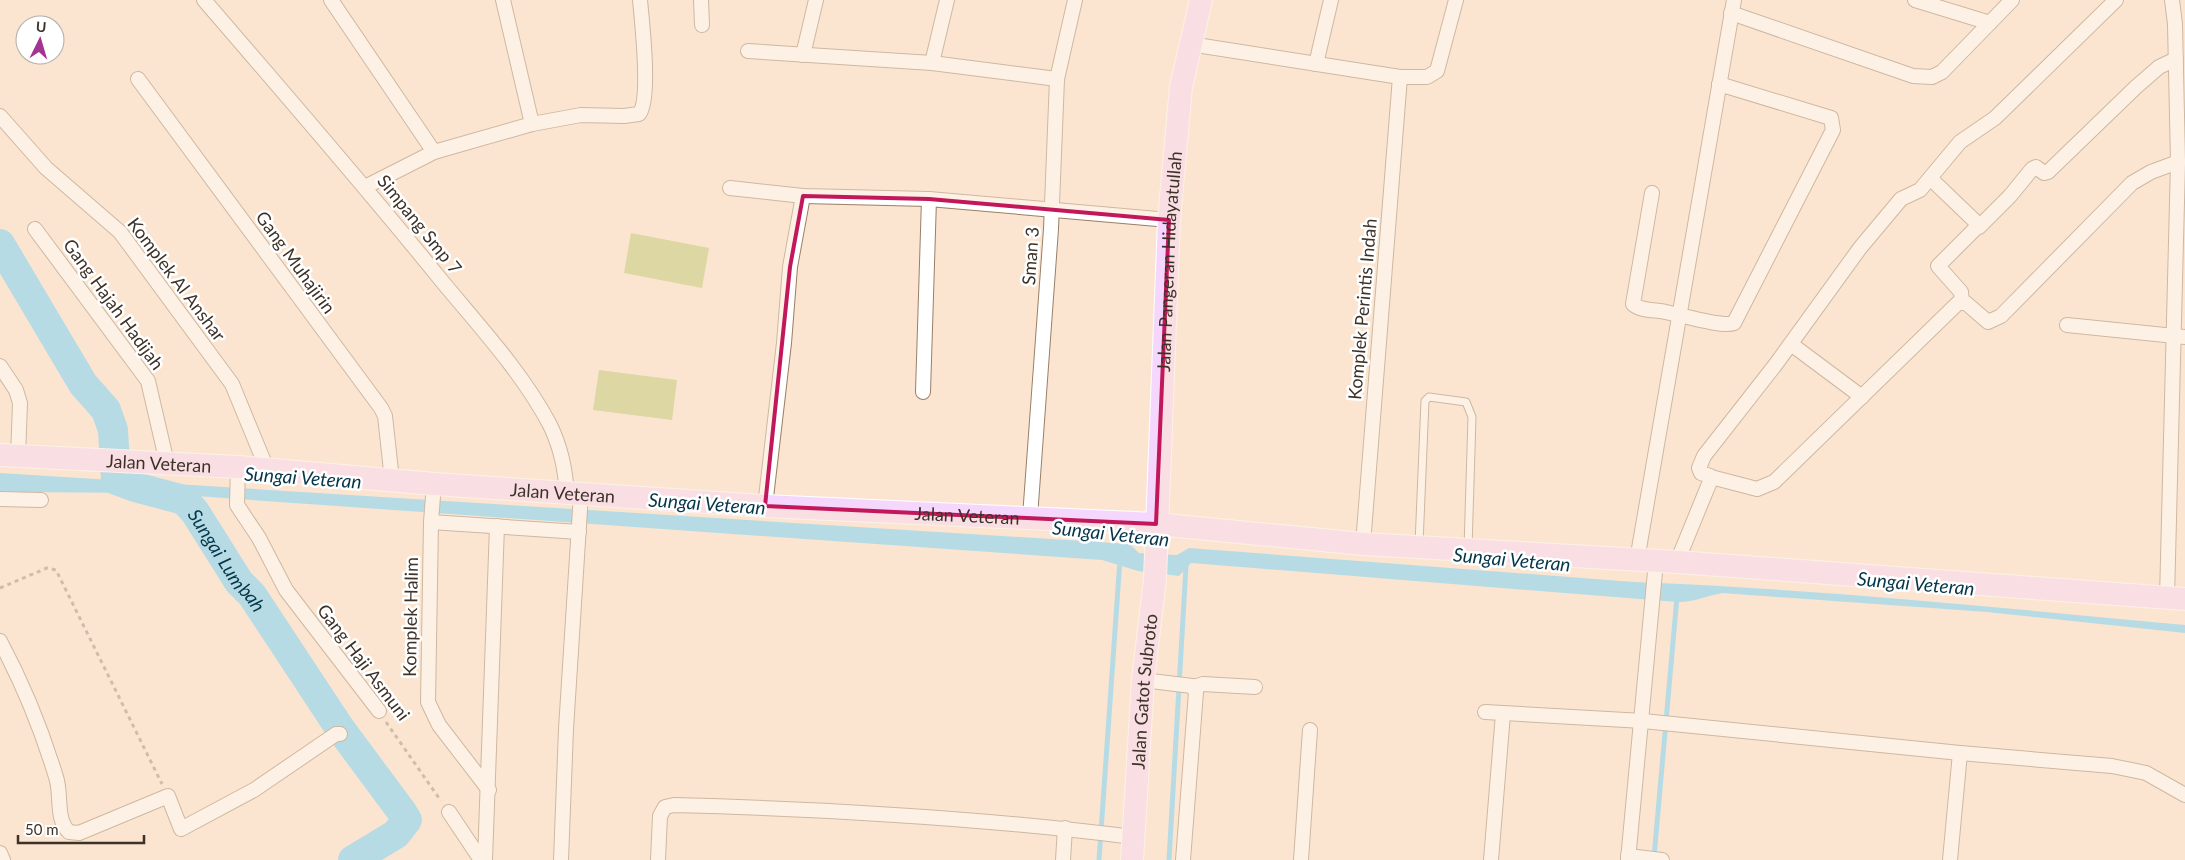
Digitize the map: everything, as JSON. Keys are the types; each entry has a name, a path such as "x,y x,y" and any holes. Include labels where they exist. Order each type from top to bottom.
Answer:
{"main road":[{"name":"Jalan Pangeran Hidayatullah","path":"1156,524 1169,220 1181,87 1201,0"},
{"name":"Jalan Veteran","path":"9,456 167,464 238,473 267,469 392,480 433,489 576,498 1156,524 1363,544 1468,550 1656,566 2176,598"},
{"name":"Jalan Gatot Subroto","path":"1132,860 1126,836 1155,579 1156,524"}],"street":[{"name":"Simpang Smp 7","path":"204,0 365,187 505,358 538,405 563,457 576,498 579,528 560,860"},
{"path":"331,0 434,152"},
{"path":"503,0 532,124"},
{"path":"365,187 434,152 532,124 581,115 624,116 639,114 644,105 645,81 640,0"},
{"path":"701,0 702,25"},
{"path":"803,55 816,0"},
{"path":"932,63 947,0"},
{"name":"Sman 3","path":"1030,517 1052,208 1056,79 1075,0"},
{"path":"1316,64 1331,0"},
{"path":"1190,44 1400,77 1427,77 1437,71 1456,0"},
{"path":"1915,0 1990,23"},
{"path":"1662,860 1628,858 1643,720 1651,608 1680,313 1732,7 1904,73 1925,77 1942,72 2012,0"},
{"path":"1962,302 1958,303 1774,482 1756,489 1701,473 1700,470 1704,456 1791,344 1860,248 1900,199 1920,190 1960,142 1995,118 2116,0"},
{"path":"2172,0 2181,208 2176,598"},
{"path":"748,51 932,63 1056,79"},
{"path":"2176,59 2159,67 2136,86 2048,172 2044,173 2036,167 2032,168 2004,202 1938,266 1961,292 1962,302 1988,322 2001,316 2132,183 2150,172 2178,162"},
{"name":"Komplek Perintis Indah","path":"1363,544 1400,77"},
{"name":"Gang Muhajirin","path":"138,79 381,408 385,416 392,480"},
{"path":"1652,192 1633,304 1639,308 1680,313 1726,325 1738,320 1833,130 1831,118 1719,84"},
{"name":"Komplek Al Anshar","path":"0,116 52,173 120,232 232,384 267,469"},
{"path":"1930,178 1979,227"},
{"path":"730,188 803,196 929,199 1052,208 1169,220"},
{"path":"765,506 784,343 790,267 803,196"},
{"path":"923,392 929,199"},
{"name":"Gang Hajah Hadijah","path":"35,229 148,381 167,464"},
{"path":"2067,325 2180,337"},
{"path":"1791,344 1862,398"},
{"path":"0,366 16,390 20,403 9,456"},
{"name":"Gang Haji Asmuni","path":"238,473 237,505 259,538 286,590 379,711"},
{"path":"1656,566 1711,477"},
{"name":"Komplek Halim","path":"433,489 428,702 440,725 489,790"},
{"path":"0,499 41,500"},
{"path":"431,519 497,526 579,528"},
{"path":"483,860 489,790 497,526"},
{"path":"0,641 34,716 57,779 61,821 69,832 79,833 168,796 181,829 254,790 336,734 340,734"},
{"path":"1143,680 1190,686 1203,684 1254,687"},
{"path":"1183,860 1196,692 1190,686"},
{"path":"1485,712 1643,720 1960,753 2128,768 2146,773 2185,795"},
{"path":"1491,860 1503,714"},
{"path":"1302,860 1310,730"},
{"path":"1950,860 1960,753"},
{"path":"658,860 660,816 665,807 674,805 764,807 1065,828 1126,836"},
{"path":"449,812 483,860"},
{"path":"1063,860 1065,828"},
{"path":"0,853 3,860"}],"lane":[{"path":"1419,547 1425,401 1429,398 1466,402 1469,405 1472,417 1468,550"}],"path":[{"path":"0,588 48,568 56,570 168,796"},
{"name":"Gang Haji Asmuni","path":"379,711 449,812"}],"highlighted area":[{"path":"803,196 929,199 1169,220 1156,524 765,506 790,267"}],"green space":[{"path":"631,233 709,248 702,288 624,273"},
{"path":"599,370 677,380 672,420 593,410"}],"water":[{"path":"0,473 1130,544 1139,553 1177,555 1189,548 1634,582 1841,594 2185,625 2185,633 1987,612 1722,593 1677,602 1191,563 1179,576 1138,571 1102,560 153,493 0,492"}],"waterway":[{"name":"Sungai Lumbah","path":"0,244 83,384 106,410 113,430 116,480 184,500 195,512 239,582 252,595 339,727 407,820 396,834 353,860"},
{"path":"1099,860 1120,559"},
{"path":"1169,860 1186,566"},
{"path":"1654,857 1677,597"}],"water label":[{"name":"Sungai Veteran","path":"303,477"},
{"name":"Sungai Veteran","path":"707,503"},
{"name":"Sungai Veteran","path":"1111,533"},
{"name":"Sungai Veteran","path":"1512,559"},
{"name":"Sungai Veteran","path":"1916,583"}]}
